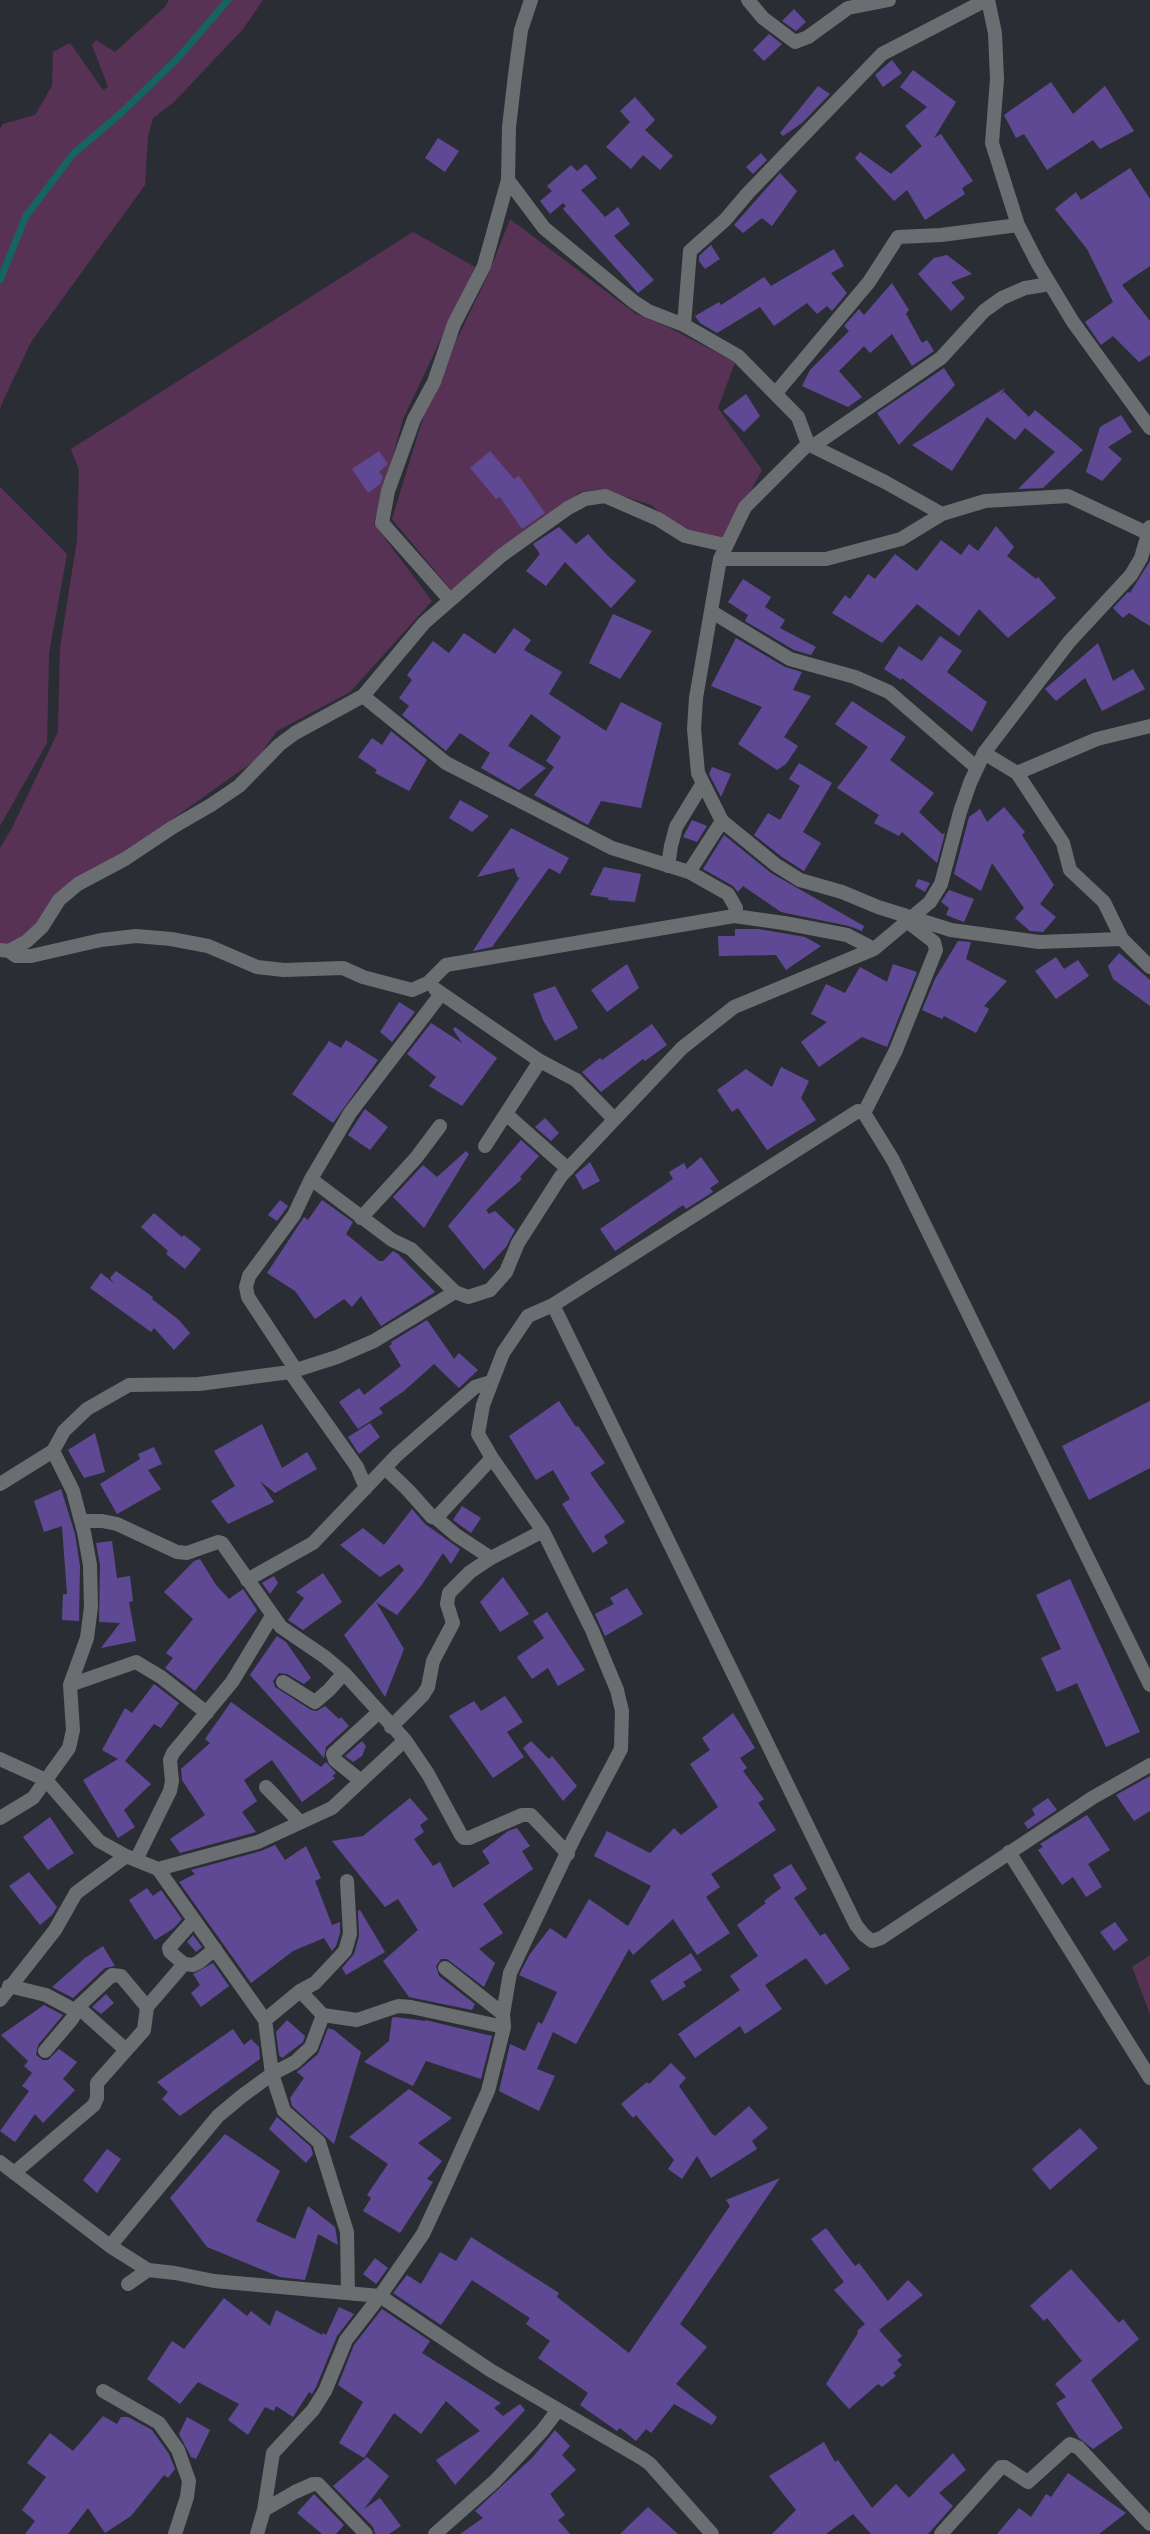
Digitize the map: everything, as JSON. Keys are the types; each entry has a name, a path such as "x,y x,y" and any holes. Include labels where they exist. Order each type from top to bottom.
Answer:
{"street":[{"path":"450,600 382,523 388,491 414,419 434,382 454,324 484,266 501,213 508,180 509,127 521,30 531,0"},
{"path":"748,0 763,18 795,42 808,37 849,8 889,0"},
{"path":"684,325 690,251 726,220 748,193 883,54 987,0 996,33 997,79 992,143 1018,225 1073,322 1150,428"},
{"path":"508,180 544,228 634,302 648,311 684,325 738,356 798,417 810,445 886,482 942,514"},
{"path":"775,394 869,282 898,237 941,235 1018,225"},
{"path":"1050,284 1025,288 1002,298 984,311 941,358 810,445 745,507 723,552 696,698 698,773 722,821 776,865 800,880 842,892 911,920 951,930 1048,943 1122,939"},
{"path":"4,951 27,941 42,927 59,900 78,884 125,859 211,805 239,786 295,733 363,696 424,623 502,555 585,499 605,496 723,552 826,559 901,539 942,514 985,501 1068,496 1149,530 1141,558 1131,575 1069,642 984,753 960,813 941,884 930,902 874,949 734,1007 682,1048 561,1176 518,1242 499,1282 478,1295 468,1297 455,1292 411,1249 392,1240 311,1179"},
{"path":"712,612 790,659 855,677 890,692 977,768"},
{"path":"363,696 446,764 612,848 689,872 728,894 736,908 734,916"},
{"path":"1017,773 1097,739 1150,726"},
{"path":"984,753 1017,773 1063,843 1070,870 1104,902 1122,939 1150,967"},
{"path":"668,866 676,827 703,783"},
{"path":"689,872 722,821"},
{"path":"4,951 16,956 31,956 101,940 136,936 172,939 208,946 257,967 284,970 343,968 363,977 412,990 428,983 446,965 734,916 847,935 874,949"},
{"path":"864,1112 896,1050 936,950 934,942 911,920"},
{"path":"428,983 440,994 540,1061 584,1087 614,1119"},
{"path":"366,1488 357,1467 248,1297 246,1287 249,1276 294,1215 311,1179 350,1113 440,994"},
{"path":"485,1146 540,1061"},
{"path":"257,2534 264,2510 273,2453 313,2410 326,2391 346,2340 423,2234 443,2191 488,2091 510,1973 621,1749 622,1711 617,1690 592,1630 543,1531 478,1434 483,1405 503,1353 528,1316 553,1305 858,1111 864,1112 893,1160 1150,1685"},
{"path":"506,1114 568,1168"},
{"path":"361,1218 416,1158 440,1126"},
{"path":"0,1483 53,1451 64,1431 87,1409 129,1385 200,1384 293,1371 337,1357 374,1341 455,1292"},
{"path":"553,1305 850,1912 864,1935 872,1941 881,1938 1092,1798 1150,1765"},
{"path":"247,1580 313,1543 385,1468 461,1398 475,1387 491,1382"},
{"path":"0,1818 33,1798 69,1748 72,1740 70,1685 88,1638 91,1607 90,1566 73,1491 53,1451"},
{"path":"436,1518 492,1458"},
{"path":"385,1468 432,1517 491,1558"},
{"path":"81,1521 117,1524 177,1552 187,1553 222,1543 272,1616 288,1633 326,1657 344,1673 405,1740 428,1774 464,1839 522,1815 531,1815 568,1854"},
{"path":"391,1727 424,1695 428,1687 433,1661 453,1623 447,1604 449,1593 470,1572 491,1558 543,1531"},
{"path":"0,2000 55,1930 76,1893 131,1858 170,1791 170,1760 233,1682 272,1616"},
{"path":"70,1685 136,1662 161,1677 207,1713"},
{"path":"283,1682 315,1702 344,1673"},
{"path":"361,1781 335,1760 333,1754 378,1713"},
{"path":"158,1869 258,1842 332,1808 405,1740"},
{"path":"0,1759 46,1780 99,1841 158,1869 265,2020 272,2074 284,2111 319,2142 346,2232 348,2293"},
{"path":"266,1787 299,1821"},
{"path":"1009,1852 1150,2078"},
{"path":"265,2020 300,1991 315,1983 345,1951 350,1934 347,1881"},
{"path":"193,1920 169,1948 170,1952 184,1964 193,1965 215,1949"},
{"path":"14,2172 94,2105 97,2083 144,2030 147,2007 184,1964"},
{"path":"445,1968 503,2020"},
{"path":"45,2051 77,2009 112,1975 121,1976 147,2007"},
{"path":"9,1986 46,1995 77,2009 126,2049"},
{"path":"300,1991 323,2015 357,2020 368,2019 391,2008 411,2007 503,2020"},
{"path":"110,2246 218,2116 311,2048 323,2015"},
{"path":"0,2162 110,2246 148,2270 214,2281 380,2296 490,2370 650,2464 712,2534"},
{"path":"128,2284 148,2270"},
{"path":"103,2391 159,2423 178,2450 189,2481 176,2534"},
{"path":"435,2534 495,2481 558,2410"},
{"path":"941,2534 1001,2467 1028,2482 1070,2444 1079,2448 1150,2524"},
{"path":"264,2510 295,2492 318,2484 366,2534"}],"shaded area":[{"path":"169,0 263,0 243,29 174,102 153,118 148,136 145,185 31,342 0,412 0,129 3,124 35,115 52,86 53,52 70,43 103,90 108,87 92,45 96,40 115,52 165,7"},
{"path":"510,219 636,314 668,327 735,362 718,408 762,470 723,542 688,534 651,505 602,489 580,492 451,590 392,519 437,372 460,333 489,273"},
{"path":"413,232 475,267 403,419 374,524 432,601 350,692 277,731 257,759 120,856 22,938 6,945 0,944 0,848 58,732 60,648 77,540 79,470 71,449"},
{"path":"0,487 67,554 49,653 47,743 0,826"},
{"path":"1150,1955 1150,2014 1132,1967"}],"building":[{"path":"794,9 806,22 796,31 782,21"},
{"path":"769,34 782,44 764,61 753,50"},
{"path":"892,60 902,73 883,87 875,75"},
{"path":"913,70 956,102 934,138 941,134 973,181 962,188 965,194 925,220 907,190 894,201 855,158 860,152 891,174 922,146 905,126 927,107 900,87"},
{"path":"1051,82 1073,114 1105,86 1134,131 1100,149 1093,140 1047,170 1024,134 1016,138 1004,115"},
{"path":"818,86 830,94 802,123 783,136 780,133"},
{"path":"635,97 655,120 645,130 673,156 660,170 643,155 631,169 606,147 630,122 620,111"},
{"path":"438,138 459,151 445,172 425,158"},
{"path":"761,153 767,160 753,174 746,167"},
{"path":"586,164 597,178 581,190 605,217 618,207 630,224 614,236 654,280 638,293 563,209 566,206 563,203 550,214 540,201 552,191 547,186 571,165 577,171"},
{"path":"1130,168 1150,199 1150,266 1122,285 1150,321 1150,355 1139,362 1113,336 1101,345 1085,322 1113,302 1087,249 1055,209 1076,192 1081,200"},
{"path":"780,173 797,191 772,226 762,218 743,233 734,225"},
{"path":"711,245 720,259 705,269 699,256"},
{"path":"834,249 844,266 831,273 847,293 832,311 827,306 817,314 807,303 774,326 760,307 717,333 700,323 695,316 719,302 721,305 764,277 771,286"},
{"path":"947,255 972,274 951,282 965,298 951,311 918,274 934,258"},
{"path":"892,283 909,310 906,314 922,343 927,340 934,351 912,366 892,334 870,353 864,346 839,371 862,397 848,407 802,386 810,370 849,331 844,326 859,309 864,315"},
{"path":"944,368 955,385 899,445 877,413"},
{"path":"1005,388 1001,394 1004,392 1029,417 1035,410 1083,450 1043,488 1018,489 1055,452 1025,428 1015,440 987,417 952,471 912,445"},
{"path":"746,394 760,416 744,432 723,411"},
{"path":"1121,415 1132,432 1108,447 1122,459 1102,481 1086,472 1100,427"},
{"path":"379,451 388,464 379,472 383,477 380,484 368,493 352,469"},
{"path":"490,451 514,479 519,476 545,513 522,529 500,497 496,499 470,468"},
{"path":"996,526 1014,547 1007,556 1036,579 1038,577 1056,598 1008,638 979,609 959,636 917,604 882,643 832,613 845,595 850,599 868,574 875,579 895,554 917,571 941,540 961,555 969,544 978,551"},
{"path":"559,527 576,544 588,534 636,581 611,608 565,562 546,586 526,571 540,554 533,544"},
{"path":"1150,561 1150,626 1129,613 1123,618 1113,608 1130,593"},
{"path":"743,579 771,597 765,607 785,620 780,628 816,647 811,655 794,650 745,621 748,615 728,602"},
{"path":"613,614 652,631 620,679 589,663"},
{"path":"514,628 531,640 524,650 562,672 549,694 606,731 621,702 662,723 641,808 601,801 588,825 534,795 554,767 546,761 561,737 531,714 508,746 546,768 519,790 481,768 490,753 460,733 446,751 402,715 409,706 399,698 412,680 407,675 433,641 449,653 464,633 495,654"},
{"path":"940,636 962,651 947,672 987,702 972,732 902,678 901,680 884,669 899,646 922,661"},
{"path":"736,638 785,667 802,672 793,690 811,696 784,737 798,746 786,764 777,770 738,744 762,707 711,686"},
{"path":"1098,643 1113,681 1133,669 1145,689 1102,711 1085,678 1056,701 1045,689"},
{"path":"852,701 906,737 890,760 934,793 919,812 942,834 945,833 937,863 902,832 899,836 874,823 879,815 837,788 868,747 835,724"},
{"path":"391,731 427,760 409,791 375,773 377,770 358,757 372,738 382,745"},
{"path":"799,763 832,783 803,832 821,843 804,871 754,835 768,813 780,820 800,786 789,779"},
{"path":"712,767 731,774 721,797 709,774"},
{"path":"460,800 489,816 472,832 449,818"},
{"path":"1004,807 1025,832 1022,835 1054,885 1040,904 1056,917 1043,932 1030,931 1015,918 1024,908 992,863 981,891 954,874 969,817 980,809 987,822"},
{"path":"692,820 707,826 697,842 683,837"},
{"path":"511,828 569,858 560,874 549,868 492,947 473,951 520,877 518,878 514,868 477,877"},
{"path":"724,835 771,873 864,926 862,931 781,912 743,886 738,892 733,886 703,869"},
{"path":"604,867 641,874 635,902 608,900 609,898 590,895"},
{"path":"918,879 930,883 925,892 915,886"},
{"path":"949,890 974,899 964,922 946,915 949,908 941,902"},
{"path":"735,929 758,929 805,937 821,946 786,970 776,955 719,956 718,936 735,936"},
{"path":"958,941 971,942 966,959 1007,981 984,1006 989,1009 976,1033 944,1016 942,1019 922,1010 935,979"},
{"path":"1119,953 1150,980 1150,1006 1113,979 1108,966"},
{"path":"1056,957 1064,969 1078,960 1089,976 1056,999 1035,971"},
{"path":"627,964 639,988 607,1012 591,990"},
{"path":"893,964 917,972 887,1047 862,1037 819,1067 801,1042 827,1022 811,1014 826,984 845,993 860,967 887,982"},
{"path":"555,986 578,1028 555,1041 533,994"},
{"path":"399,1002 415,1012 392,1042 380,1032"},
{"path":"431,1023 462,1043 453,1029 455,1027 497,1058 462,1106 429,1086 436,1077 407,1054"},
{"path":"652,1024 667,1045 645,1061 643,1059 601,1092 582,1072"},
{"path":"346,1040 378,1060 333,1123 292,1094 329,1041 341,1048"},
{"path":"781,1067 809,1081 801,1098 816,1120 767,1150 738,1108 732,1112 717,1090 746,1069 772,1087"},
{"path":"365,1109 388,1127 370,1150 348,1135"},
{"path":"545,1118 559,1133 551,1141 535,1127"},
{"path":"521,1140 539,1156 520,1177 522,1179 486,1210 489,1214 495,1211 515,1230 506,1247 484,1270 448,1226"},
{"path":"466,1151 469,1154 424,1228 393,1197 423,1165 437,1177"},
{"path":"701,1157 719,1182 710,1188 713,1192 686,1209 683,1205 615,1251 600,1229 673,1179 669,1172 684,1163 687,1169"},
{"path":"590,1162 600,1181 583,1190 575,1175"},
{"path":"280,1200 288,1206 277,1221 268,1215"},
{"path":"322,1200 353,1222 346,1234 379,1261 383,1261 393,1251 435,1292 381,1326 361,1296 352,1307 344,1299 315,1319 295,1291 267,1273 304,1217 308,1220"},
{"path":"154,1213 201,1249 185,1269 166,1254 168,1251 141,1227"},
{"path":"116,1271 153,1297 152,1299 179,1320 190,1333 174,1350 154,1328 151,1332 90,1288 101,1273 115,1284 110,1278"},
{"path":"427,1320 454,1359 459,1353 478,1370 459,1388 434,1364 404,1391 379,1408 383,1413 358,1429 339,1402 359,1388 364,1395 401,1366 389,1346 391,1342"},
{"path":"559,1401 605,1463 590,1473 625,1522 604,1536 608,1543 593,1553 562,1504 570,1499 553,1470 536,1480 509,1436"},
{"path":"1150,1401 1150,1468 1089,1500 1062,1446"},
{"path":"370,1423 380,1437 359,1454 348,1437"},
{"path":"262,1424 282,1468 307,1452 317,1469 275,1493 260,1481 274,1502 228,1524 211,1501 235,1486 214,1451"},
{"path":"95,1433 105,1472 84,1478 68,1450"},
{"path":"154,1447 162,1464 148,1470 161,1489 117,1514 100,1484 140,1459 138,1454"},
{"path":"61,1489 75,1534 80,1566 79,1621 62,1620 63,1594 67,1594 62,1526 44,1532 34,1501"},
{"path":"462,1506 481,1518 471,1533 453,1520"},
{"path":"412,1509 425,1524 460,1549 451,1564 443,1553 397,1615 376,1602 404,1649 385,1697 344,1635 404,1570 399,1564 380,1577 340,1545 363,1528 384,1545"},
{"path":"112,1541 117,1578 130,1576 133,1601 129,1602 136,1641 101,1648 120,1623 99,1622 100,1565 96,1543"},
{"path":"200,1559 216,1585 229,1599 243,1589 257,1610 195,1691 165,1668 173,1658 166,1653 193,1619 164,1592 194,1561"},
{"path":"323,1573 342,1602 303,1630 288,1620 304,1598 296,1592"},
{"path":"274,1576 278,1583 270,1594 262,1583"},
{"path":"503,1577 529,1614 500,1632 480,1602"},
{"path":"1070,1579 1140,1732 1106,1747 1077,1683 1057,1692 1041,1658 1061,1649 1036,1595"},
{"path":"627,1588 643,1614 605,1636 595,1614 614,1604 610,1598"},
{"path":"547,1612 585,1670 558,1686 548,1668 532,1679 517,1657 544,1638 533,1621"},
{"path":"277,1636 286,1642 311,1678 304,1684 287,1674 279,1673 273,1681 275,1687 311,1710 317,1711 325,1706 349,1726 326,1747 324,1758 250,1675"},
{"path":"154,1684 179,1703 161,1728 154,1724 125,1761 151,1784 124,1810 135,1827 118,1838 83,1780 118,1759 102,1750 125,1708 132,1713"},
{"path":"505,1696 523,1722 507,1732 524,1757 493,1778 449,1716 474,1701 481,1711"},
{"path":"231,1702 321,1767 326,1762 336,1773 332,1776 335,1778 302,1802 272,1760 244,1780 257,1801 242,1812 256,1832 180,1853 170,1839 205,1815 182,1780 181,1769 210,1743 205,1739"},
{"path":"733,1713 755,1748 740,1758 747,1768 743,1771 764,1799 758,1803 776,1830 711,1874 720,1887 706,1897 730,1933 697,1955 673,1919 633,1955 629,1949 576,2044 553,2032 537,2069 555,2076 539,2111 499,2091 510,2044 525,2051 538,2022 542,2024 557,1992 519,1975 530,1954 550,1928 566,1939 589,1899 628,1926 651,1886 594,1856 607,1831 650,1853 674,1828 681,1835 718,1807 690,1764 710,1750 702,1738"},
{"path":"362,1741 366,1746 362,1756 353,1762 345,1756"},
{"path":"531,1741 549,1759 552,1756 577,1786 563,1801 523,1748"},
{"path":"1150,1776 1150,1811 1134,1821 1116,1795"},
{"path":"410,1798 428,1819 420,1825 424,1832 414,1839 433,1866 440,1862 453,1888 490,1863 482,1851 508,1831 517,1828 530,1846 522,1851 533,1869 483,1904 503,1933 479,1949 495,1963 484,1987 447,1959 441,1959 436,1966 439,1976 475,2004 472,2010 409,1997 383,1961 418,1930 398,1899 385,1907 332,1841 363,1836"},
{"path":"1048,1798 1057,1810 1028,1829 1024,1823 1035,1815 1032,1809"},
{"path":"1087,1815 1110,1850 1088,1864 1102,1887 1086,1897 1073,1877 1062,1885 1038,1850 1043,1847 1040,1844"},
{"path":"50,1817 74,1853 48,1870 23,1837"},
{"path":"275,1845 285,1860 306,1846 321,1878 315,1881 332,1925 340,1922 340,1933 332,1951 324,1938 293,1951 251,1983 179,1882 195,1874 191,1870"},
{"path":"791,1864 807,1889 794,1898 820,1936 825,1933 850,1969 826,1985 806,1958 765,1985 782,2009 745,2034 740,2026 695,2058 678,2034 740,1990 730,1976 758,1956 737,1925 781,1888 773,1875"},
{"path":"29,1872 57,1907 40,1925 9,1886"},
{"path":"147,1888 153,1896 161,1890 182,1919 174,1928 155,1940 129,1900"},
{"path":"360,1910 385,1952 346,1975 342,1968 354,1954 359,1936"},
{"path":"1115,1922 1128,1940 1114,1951 1100,1932"},
{"path":"193,1935 202,1947 196,1952 187,1942"},
{"path":"103,1946 115,1966 105,1968 73,1998 52,1987 85,1958"},
{"path":"691,1953 702,1970 683,1982 686,1986 663,2001 650,1981"},
{"path":"213,1963 229,1986 201,2007 191,1993 200,1985 193,1974"},
{"path":"106,1994 114,2003 101,2014 92,2007"},
{"path":"44,2005 63,2015 38,2045 36,2055 48,2060 59,2049 77,2062 63,2079 75,2090 43,2123 35,2114 15,2142 0,2131 29,2091 22,2086 32,2073 24,2066 28,2061 1,2035"},
{"path":"392,2018 425,2020 492,2036 481,2079 426,2061 413,2086 364,2062 389,2041"},
{"path":"287,2020 305,2036 303,2042 282,2058 279,2055 276,2032"},
{"path":"328,2028 361,2052 334,2144 292,2106 290,2098 304,2078 297,2072 318,2054"},
{"path":"233,2029 244,2045 251,2039 259,2047 260,2059 180,2116 162,2099 168,2092 157,2082"},
{"path":"671,2063 686,2078 679,2086 712,2134 715,2136 749,2106 768,2128 752,2141 757,2149 711,2178 697,2156 682,2179 668,2169 674,2160 636,2115 633,2118 621,2104 647,2082 649,2084"},
{"path":"409,2089 452,2118 418,2143 442,2161 427,2179 433,2182 400,2233 363,2211 371,2198 367,2195 388,2164 349,2137"},
{"path":"277,2117 311,2147 313,2154 306,2163 269,2129"},
{"path":"1080,2128 1098,2148 1050,2190 1032,2169"},
{"path":"225,2134 280,2171 256,2221 295,2239 308,2206 335,2227 338,2245 318,2234 305,2280 280,2277 207,2247 170,2198"},
{"path":"107,2149 121,2159 97,2193 83,2180"},
{"path":"780,2178 680,2324 707,2347 676,2384 717,2417 712,2425 674,2404 651,2433 646,2429 636,2441 620,2428 617,2431 580,2405 588,2393 538,2358 550,2341 526,2324 530,2318 472,2280 441,2325 393,2293 407,2275 421,2284 440,2252 456,2261 471,2237 559,2293 557,2297 629,2353 730,2206 726,2200"},
{"path":"826,2228 855,2266 859,2263 888,2301 908,2280 923,2295 879,2330 902,2356 897,2360 902,2365 893,2373 896,2376 882,2387 878,2384 849,2409 826,2384 857,2331 865,2324 834,2290 844,2282 811,2239"},
{"path":"375,2258 388,2268 376,2284 363,2274"},
{"path":"1071,2269 1119,2323 1123,2319 1139,2339 1091,2380 1123,2428 1093,2449 1079,2438 1056,2403 1066,2397 1055,2384 1082,2361 1047,2318 1044,2321 1030,2306"},
{"path":"224,2298 247,2316 251,2311 270,2326 276,2310 322,2335 326,2335 339,2307 354,2314 337,2336 312,2394 309,2392 293,2417 276,2406 274,2411 265,2407 248,2435 228,2420 239,2404 198,2382 180,2404 147,2379 172,2341 184,2349"},
{"path":"382,2309 430,2341 422,2353 501,2403 494,2408 503,2416 520,2404 525,2410 455,2485 436,2460 480,2431 446,2401 421,2434 394,2413 364,2458 339,2443 363,2402 338,2385 354,2345"},
{"path":"103,2416 117,2424 121,2417 128,2417 152,2430 169,2454 175,2469 168,2478 164,2475 131,2516 105,2533 88,2508 68,2534 25,2534 35,2521 22,2510 46,2477 27,2463 50,2433 73,2451"},
{"path":"187,2417 210,2430 196,2459 191,2457 179,2434"},
{"path":"555,2430 570,2446 562,2455 576,2470 550,2494 565,2515 558,2520 570,2534 460,2534 483,2518 475,2511 533,2457"},
{"path":"824,2442 835,2462 838,2460 872,2508 896,2484 909,2498 953,2453 966,2470 939,2493 953,2506 928,2534 871,2534 853,2514 826,2534 772,2534 796,2510 769,2476"},
{"path":"367,2457 389,2476 364,2509 380,2498 401,2526 389,2534 375,2534 373,2527 333,2486"},
{"path":"1068,2473 1126,2513 1099,2534 997,2534 1019,2508 1031,2517 1046,2494 1051,2497"},
{"path":"314,2494 344,2525 336,2534 322,2534 297,2513"},
{"path":"648,2507 678,2534 620,2534"}],"waterway":[{"path":"0,280 26,216 73,154 119,115 178,58 228,0"}]}
